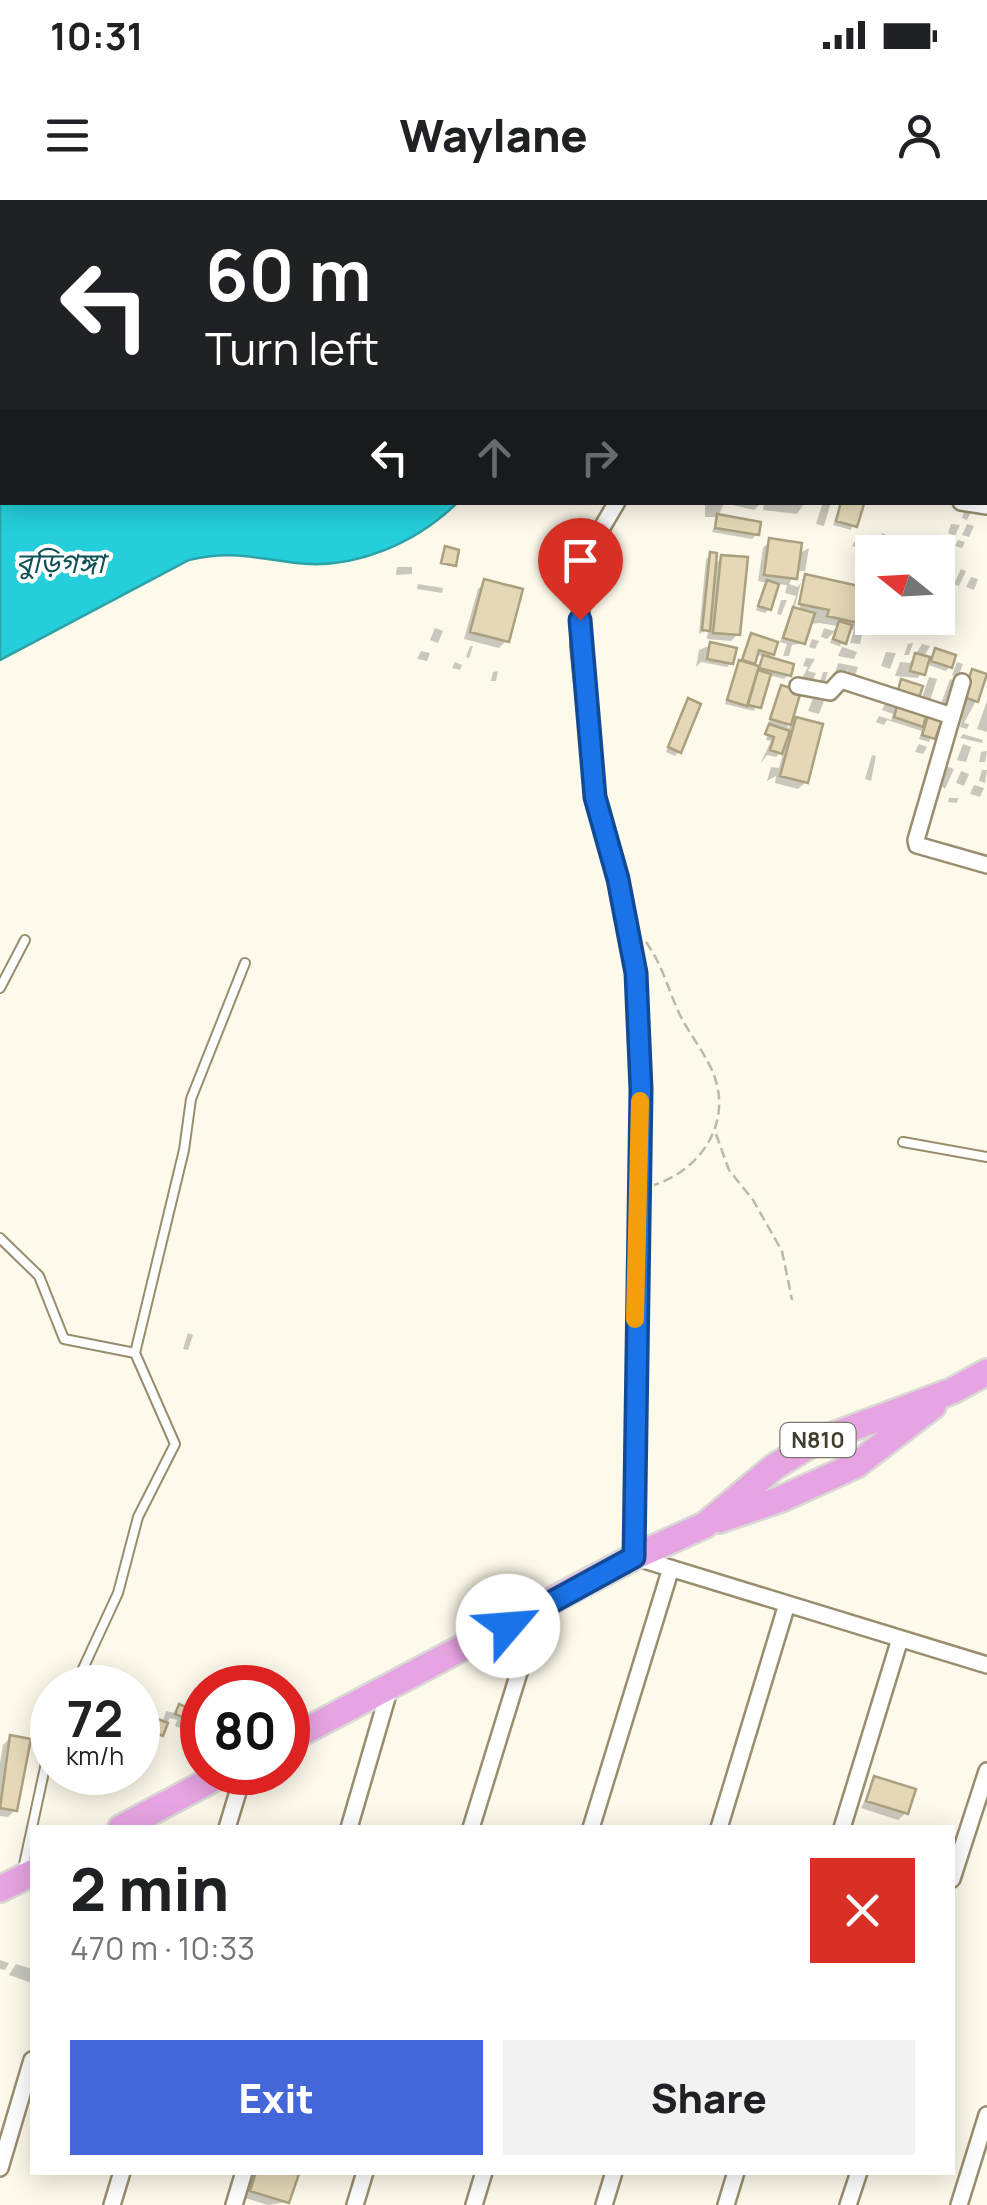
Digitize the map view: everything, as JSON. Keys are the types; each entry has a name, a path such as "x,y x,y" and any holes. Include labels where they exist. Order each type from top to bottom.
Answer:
{"highway":[{"name":"N810","path":"704,1525 774,1467 815,1442 952,1391 987,1372"},
{"name":"N810","path":"310,1728 634,1557 704,1525 782,1499 856,1465 952,1391"},
{"path":"127,1825 183,1795"}],"street":[{"path":"615,505 584,558 579,646 595,797 618,879 636,973 641,1089 634,1557 987,1666"},
{"path":"798,686 830,692 841,680 952,716"},
{"path":"962,682 917,846 987,865"},
{"path":"592,1825 671,1568"},
{"path":"720,1825 787,1604"},
{"path":"472,1825 538,1611"},
{"path":"843,1825 900,1639"},
{"path":"351,1825 391,1684"},
{"path":"955,1870 987,1771"},
{"path":"228,1825 237,1795"},
{"path":"0,2168 30,2067"},
{"path":"958,2205 987,2115"},
{"path":"112,2205 121,2175"},
{"path":"234,2205 243,2175"},
{"path":"355,2205 364,2175"},
{"path":"474,2205 483,2175"},
{"path":"604,2205 613,2175"},
{"path":"726,2205 735,2175"},
{"path":"848,2205 858,2175"}],"lane":[{"path":"0,988 25,940"},
{"path":"85,1665 118,1593 138,1517 175,1444 135,1353 184,1150 190,1099 244,963"},
{"path":"902,1142 987,1156"},
{"path":"0,1238 39,1276 64,1339 135,1353"},
{"path":"31,1825 38,1795"},
{"path":"18,1880 30,1829"}],"path":[{"path":"646,943 713,1072 716,1133 729,1170 753,1200 782,1252 792,1300"},
{"path":"638,1191 675,1178 700,1158 716,1133"}],"water":[{"name":"বুড়িগঙ্গা","path":"0,505 455,505 404,541 362,558 318,564 230,555 189,560 0,660"}],"building":[{"path":"840,505 864,505 857,527 836,521"},
{"path":"717,514 761,522 759,535 715,528"},
{"path":"769,538 802,543 797,579 764,575"},
{"path":"445,546 459,550 456,566 441,563"},
{"path":"710,552 717,553 710,631 702,630"},
{"path":"721,555 748,557 740,635 713,633"},
{"path":"805,574 855,585 855,622 827,616 829,610 799,604"},
{"path":"484,579 523,589 509,642 470,632"},
{"path":"767,580 779,584 771,610 758,606"},
{"path":"793,607 815,613 805,644 783,638"},
{"path":"839,621 852,625 846,644 833,639"},
{"path":"751,633 778,642 774,655 759,650 755,664 742,660"},
{"path":"710,642 737,648 733,664 707,659"},
{"path":"935,648 956,655 952,668 931,661"},
{"path":"915,653 930,657 925,675 910,671"},
{"path":"763,655 794,664 791,676 759,668"},
{"path":"739,660 759,666 747,706 727,700"},
{"path":"972,669 987,674 978,702 963,697"},
{"path":"758,670 771,674 761,708 748,705"},
{"path":"901,679 923,686 918,701 897,694"},
{"path":"781,685 801,691 791,725 770,719"},
{"path":"688,698 701,704 681,753 668,747"},
{"path":"899,699 928,709 923,727 894,717"},
{"path":"930,710 944,715 935,739 922,735"},
{"path":"796,717 823,724 808,783 780,776"},
{"path":"769,724 790,731 782,754 770,750 774,737 765,734"},
{"path":"160,1720 168,1723 163,1736 160,1735"},
{"path":"10,1735 30,1739 17,1811 0,1808"},
{"path":"874,1776 916,1789 908,1814 866,1801"},
{"path":"255,2175 299,2175 289,2203 250,2191"}],"slow traffic":[{"path":"635,1319 640,1101"}],"route":[{"path":"508,1626 634,1557 633,1402 641,1089 636,973 618,879 595,797 579,646 580,620"}]}
